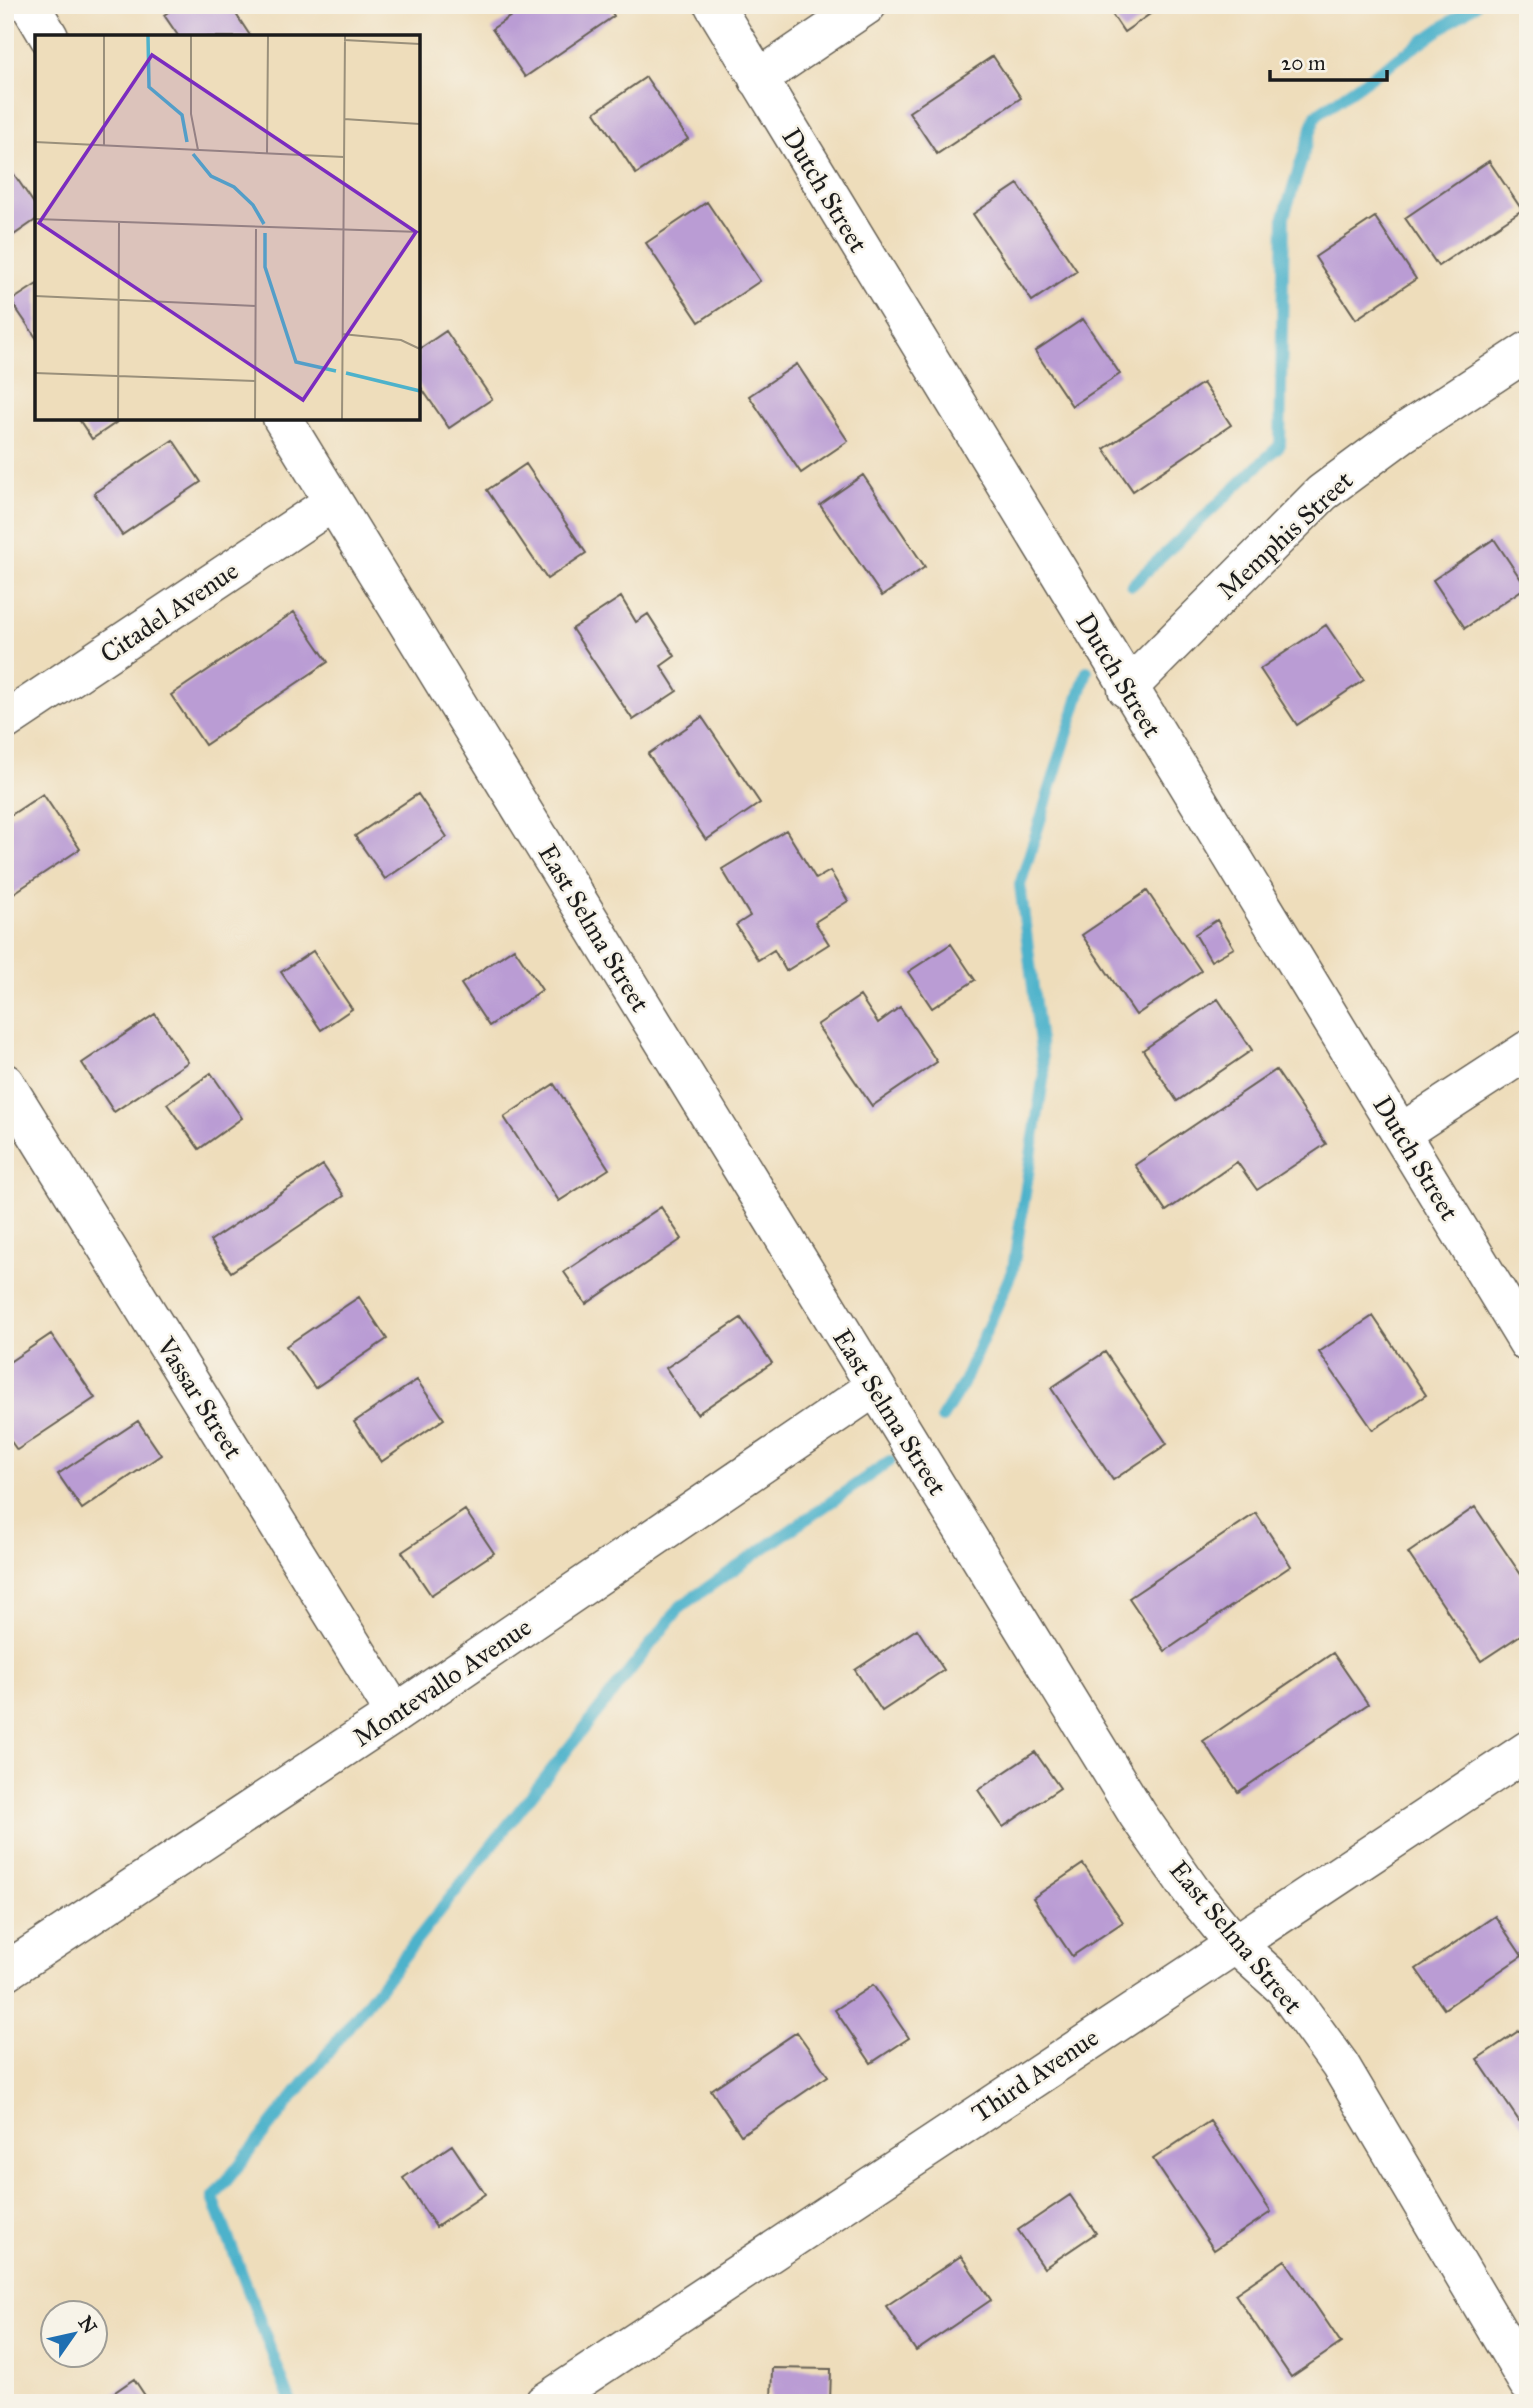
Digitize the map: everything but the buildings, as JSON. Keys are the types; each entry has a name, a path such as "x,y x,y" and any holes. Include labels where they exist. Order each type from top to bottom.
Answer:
{"street":[{"path":"30,5 48,35"},
{"name":"Dutch Street","path":"714,5 1127,689 1528,1343"},
{"path":"758,79 867,5"},
{"name":"Memphis Street","path":"1127,689 1322,493 1403,433 1528,351"},
{"name":"East Selma Street","path":"283,420 1138,1815 1192,1892 1234,1943 1284,1988 1340,2065 1528,2383"},
{"name":"Citadel Avenue","path":"5,721 334,502"},
{"path":"1401,1133 1528,1050"},
{"name":"Vassar Street","path":"5,1083 395,1714"},
{"name":"Montevallo Avenue","path":"5,1972 395,1714 875,1387"},
{"name":"Third Avenue","path":"544,2403 596,2388 1234,1943 1528,1750"}],"waterway":[{"path":"1132,585 1280,445 1284,216 1316,115 1475,5"},
{"path":"942,1418 963,1384 1013,1269 1044,1074 1020,885 1087,671"},
{"path":"291,2403 213,2198 681,1606 890,1461"}]}
